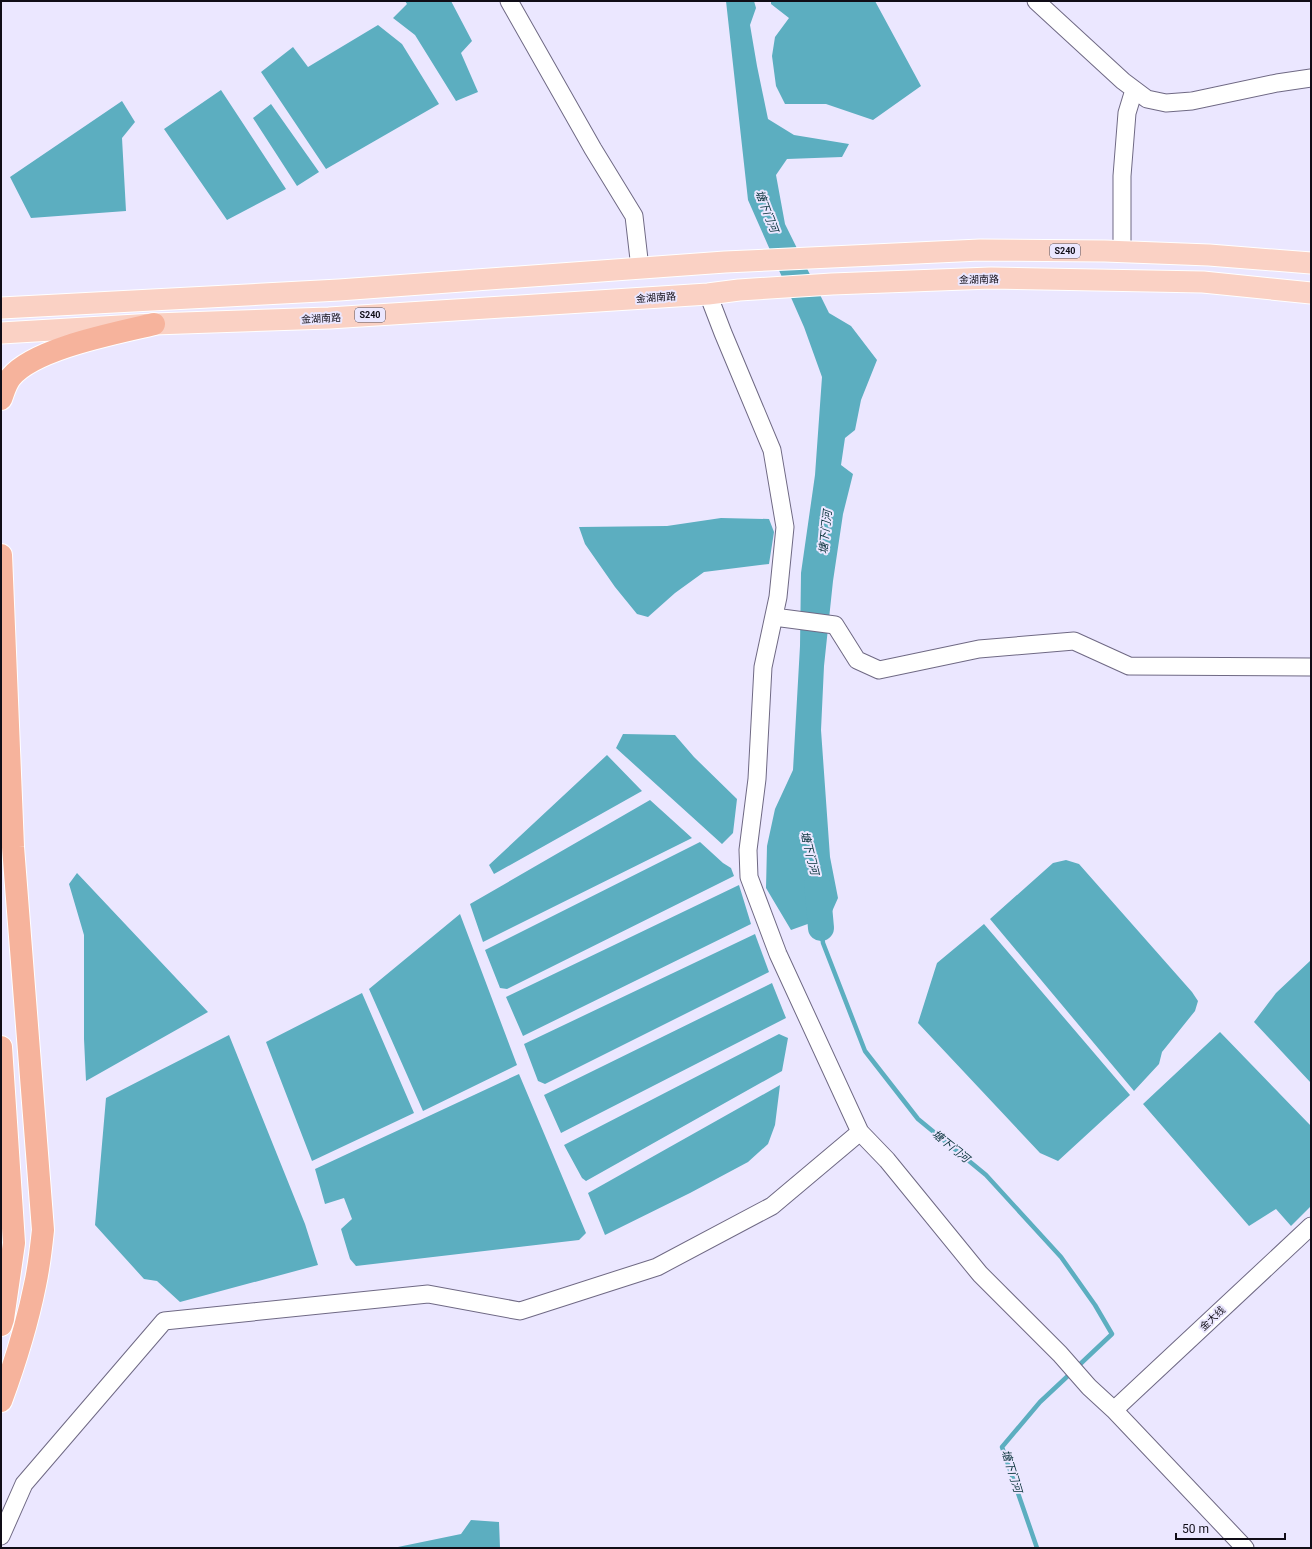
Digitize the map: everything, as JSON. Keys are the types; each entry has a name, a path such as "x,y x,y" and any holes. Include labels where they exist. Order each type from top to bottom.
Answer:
{"highway":[{"path":"1,399 11,377 25,365 41,356 86,342 154,324"},
{"path":"1,555 13,847 43,1230 35,1284 24,1330 12,1373 1,1400"},
{"path":"1,1047 14,1243 1,1325"}],"main road":[{"name":"S240","path":"1,308 339,290 732,262 980,250 1209,255 1311,263"},
{"name":"金湖南路","path":"1,333 154,324 329,318 708,294 739,290 832,284 991,278 1203,282 1311,293"}],"street":[{"path":"509,1 593,149 634,216 640,268"},
{"path":"1036,1 1123,81 1147,99 1166,103 1186,102 1311,78"},
{"path":"1122,252 1122,176 1127,113 1134,90"},
{"path":"708,294 772,450 785,527 778,596 763,667 757,779 748,850 749,877 778,954 860,1132 888,1160 980,1274 1060,1354 1089,1387 1114,1410 1245,1548"},
{"path":"774,617 835,625 857,660 879,670 979,649 1074,641 1129,666 1311,667"},
{"path":"1,1536 24,1484 164,1321 428,1294 520,1310 657,1267 772,1206 860,1132"},
{"name":"金大线","path":"1114,1410 1311,1226"}],"water":[{"path":"405,1 451,1 472,41 461,53 478,92 456,101 415,35 393,18 407,4"},
{"path":"726,1 754,1 756,8 750,25 768,119 794,135 849,144 842,157 787,159 776,175 785,224 829,313 851,326 877,360 861,400 855,430 845,438 841,465 853,474 843,514 833,581 824,666 821,730 830,857 838,898 830,916 791,930 766,888 767,846 775,809 793,770 800,646 801,573 815,475 822,377 804,327 748,200"},
{"path":"771,1 875,1 921,86 873,120 826,104 785,104 776,86 772,56 775,37 789,18 771,4"},
{"path":"378,25 402,44 439,104 326,169 261,72 293,47 308,67"},
{"path":"221,90 286,189 227,220 164,129"},
{"path":"122,101 135,122 122,138 126,211 31,218 10,177"},
{"path":"271,104 319,172 297,186 253,118"},
{"path":"721,518 769,519 774,532 769,564 704,572 675,593 648,617 637,614 615,587 585,544 579,527 667,526"},
{"path":"623,734 675,735 694,757 737,799 733,833 722,844 616,748"},
{"path":"607,755 642,791 494,874 489,865"},
{"path":"650,800 692,838 483,942 470,904"},
{"path":"700,842 723,863 731,868 734,876 507,989 500,988 485,950"},
{"path":"1066,860 1079,864 1192,992 1198,1001 1195,1011 1162,1052 1159,1064 1134,1091 990,919 1053,863"},
{"path":"77,873 208,1012 86,1081 84,1039 84,935 69,884"},
{"path":"739,885 751,924 523,1036 506,997"},
{"path":"460,914 517,1065 423,1111 369,989"},
{"path":"984,924 1130,1095 1058,1161 1040,1153 918,1023 937,963"},
{"path":"755,934 769,972 545,1084 538,1081 524,1044"},
{"path":"1311,960 1311,1083 1254,1022 1276,993"},
{"path":"772,983 786,1018 561,1133 544,1095"},
{"path":"362,993 414,1113 312,1161 266,1042"},
{"path":"1220,1032 1311,1126 1311,1206 1291,1226 1276,1209 1249,1226 1143,1104"},
{"path":"779,1034 788,1038 782,1071 586,1181 582,1178 564,1145"},
{"path":"229,1035 305,1224 318,1265 180,1302 157,1281 144,1279 95,1225 106,1098"},
{"path":"519,1074 586,1233 579,1240 356,1266 350,1259 341,1229 352,1219 344,1198 325,1204 315,1169"},
{"path":"780,1085 775,1125 768,1144 748,1162 690,1193 605,1235 588,1193"},
{"path":"471,1520 499,1522 500,1548 393,1548 461,1534"}],"waterway":[{"name":"塘下门河","path":"817,884 821,928"},
{"name":"塘下门河","path":"821,928 823,943 865,1051 918,1119 986,1175 1061,1257 1095,1305 1112,1334 1076,1368"},
{"name":"塘下门河","path":"1037,1548 1002,1447 1040,1402 1071,1373"}]}
